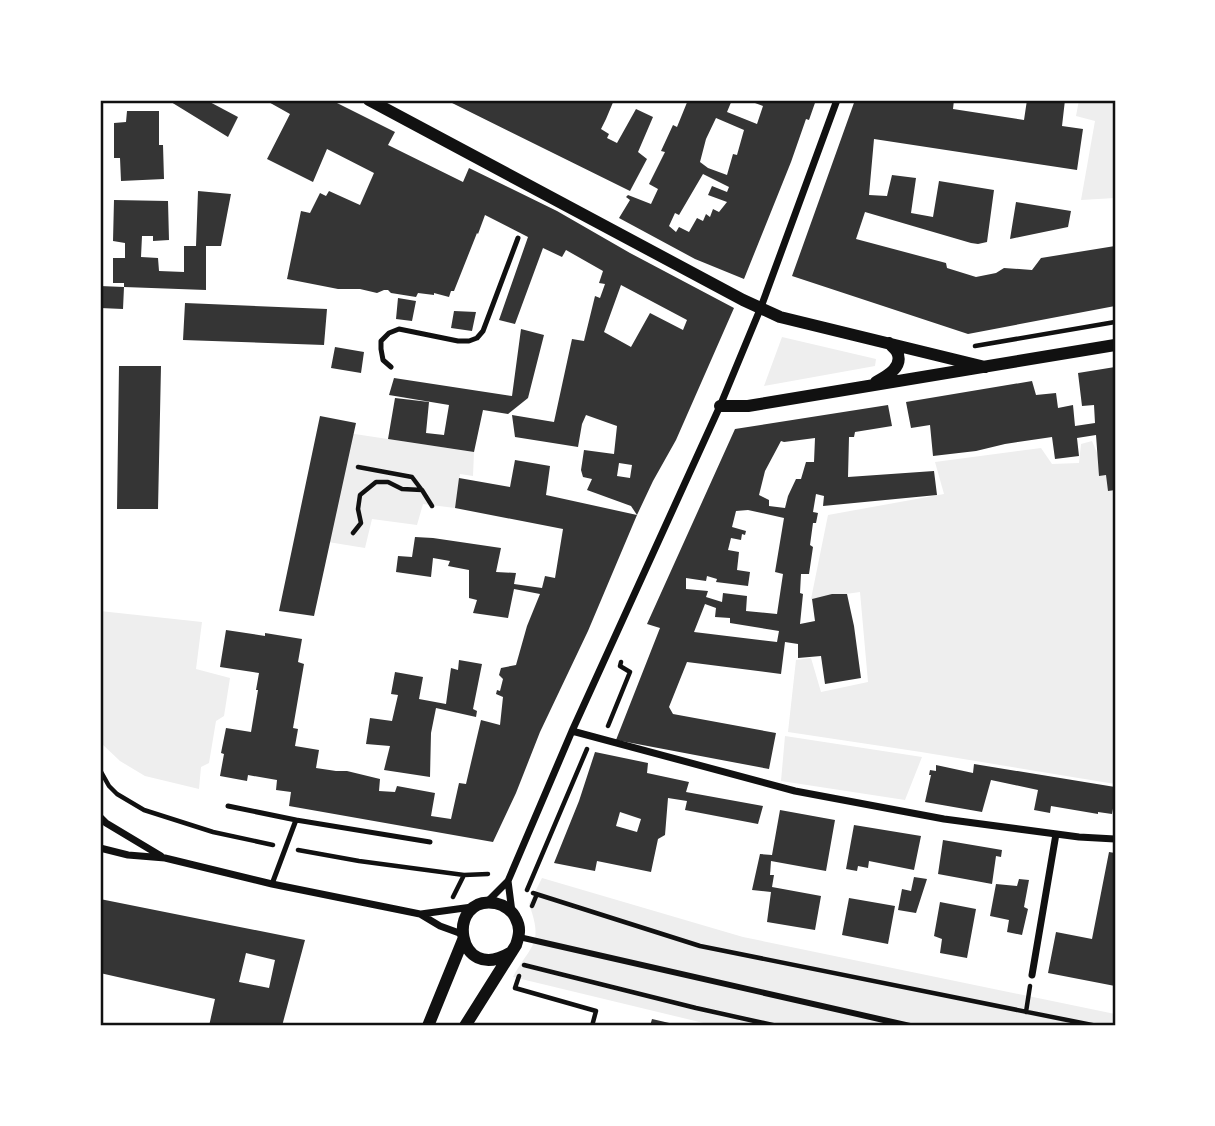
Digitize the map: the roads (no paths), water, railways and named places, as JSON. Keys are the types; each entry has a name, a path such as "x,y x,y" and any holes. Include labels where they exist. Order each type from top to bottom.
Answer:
{"street":[{"path":"369,100 537,194 780,317 985,368"},
{"path":"428,1026 463,937 464,921 469,913 508,881 572,731 720,406 761,307 837,100"},
{"path":"866,387 891,374 898,362 897,352 888,343"},
{"path":"720,406 748,405 866,387 1115,345"},
{"path":"572,731 794,791 944,820 1115,839"},
{"path":"100,817 165,858"},
{"path":"1032,975 1056,834"},
{"path":"100,848 128,855 165,858 272,884 420,914 463,937 467,948 483,959 492,960 510,953"},
{"path":"508,881 512,912"},
{"path":"420,914 495,903 512,912 517,920 519,937 516,946 465,1026"},
{"path":"519,937 909,1026"}],"lane":[{"path":"391,367 383,360 380,349 382,341 389,333 399,329 458,341 477,338 483,331 518,238"},
{"path":"228,806 430,842"},
{"path":"272,884 296,820"}]}
